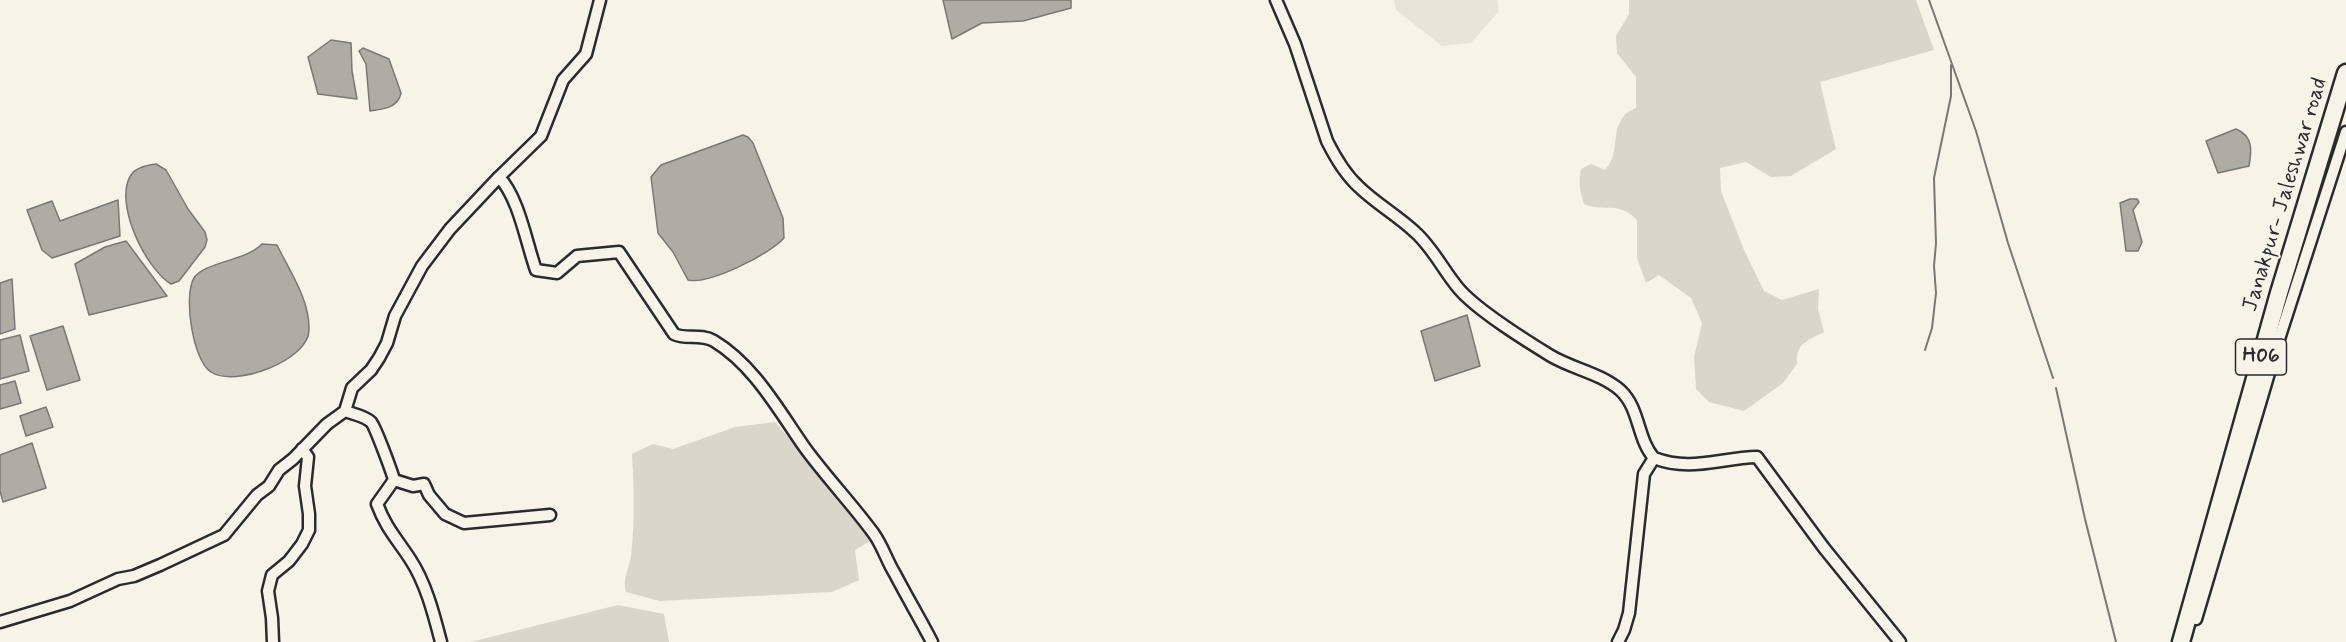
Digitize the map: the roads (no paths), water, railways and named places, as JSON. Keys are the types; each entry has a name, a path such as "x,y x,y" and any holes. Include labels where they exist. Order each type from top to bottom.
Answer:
{"highway":[{"name":"Janakpur- Jaleshwar road","path":"2181,642 2279,293 2346,73"}],"street":[{"path":"0,622 70,601 118,579 134,576 160,565 224,535 257,495 269,486 279,471 327,424 345,411 352,388 371,370 387,343 395,316 422,266 450,229 541,136 563,80 586,54 600,0"},
{"path":"1276,0 1295,44 1327,141 1335,156 1358,186 1415,232 1438,258 1459,289 1476,304 1551,356 1573,368 1592,373 1621,391 1636,417 1644,443 1654,458 1681,466 1757,457 1770,472 1797,513 1900,642"},
{"path":"2189,642 2280,336 2346,132"},
{"path":"499,177 506,184 513,199 536,270 557,273 577,256 619,252 674,334 699,336 712,340 734,356 759,384 828,479 873,533 932,642"},
{"path":"345,411 366,418 372,423 394,480"},
{"path":"272,642 272,618 268,591 272,575 289,561 309,530 305,486 308,457 302,449"},
{"path":"1618,642 1629,613 1644,474 1654,458"},
{"path":"394,480 414,486 424,484 429,495 445,514 464,523 550,514"},
{"path":"394,480 377,504 384,522 412,561 432,611 441,642"}],"waterway":[{"path":"1929,0 1976,131 2008,243 2053,378"},
{"path":"1925,350 1932,328 1936,293 1934,178 1951,96 1951,65"},
{"path":"2056,388 2085,519 2116,642"}]}
